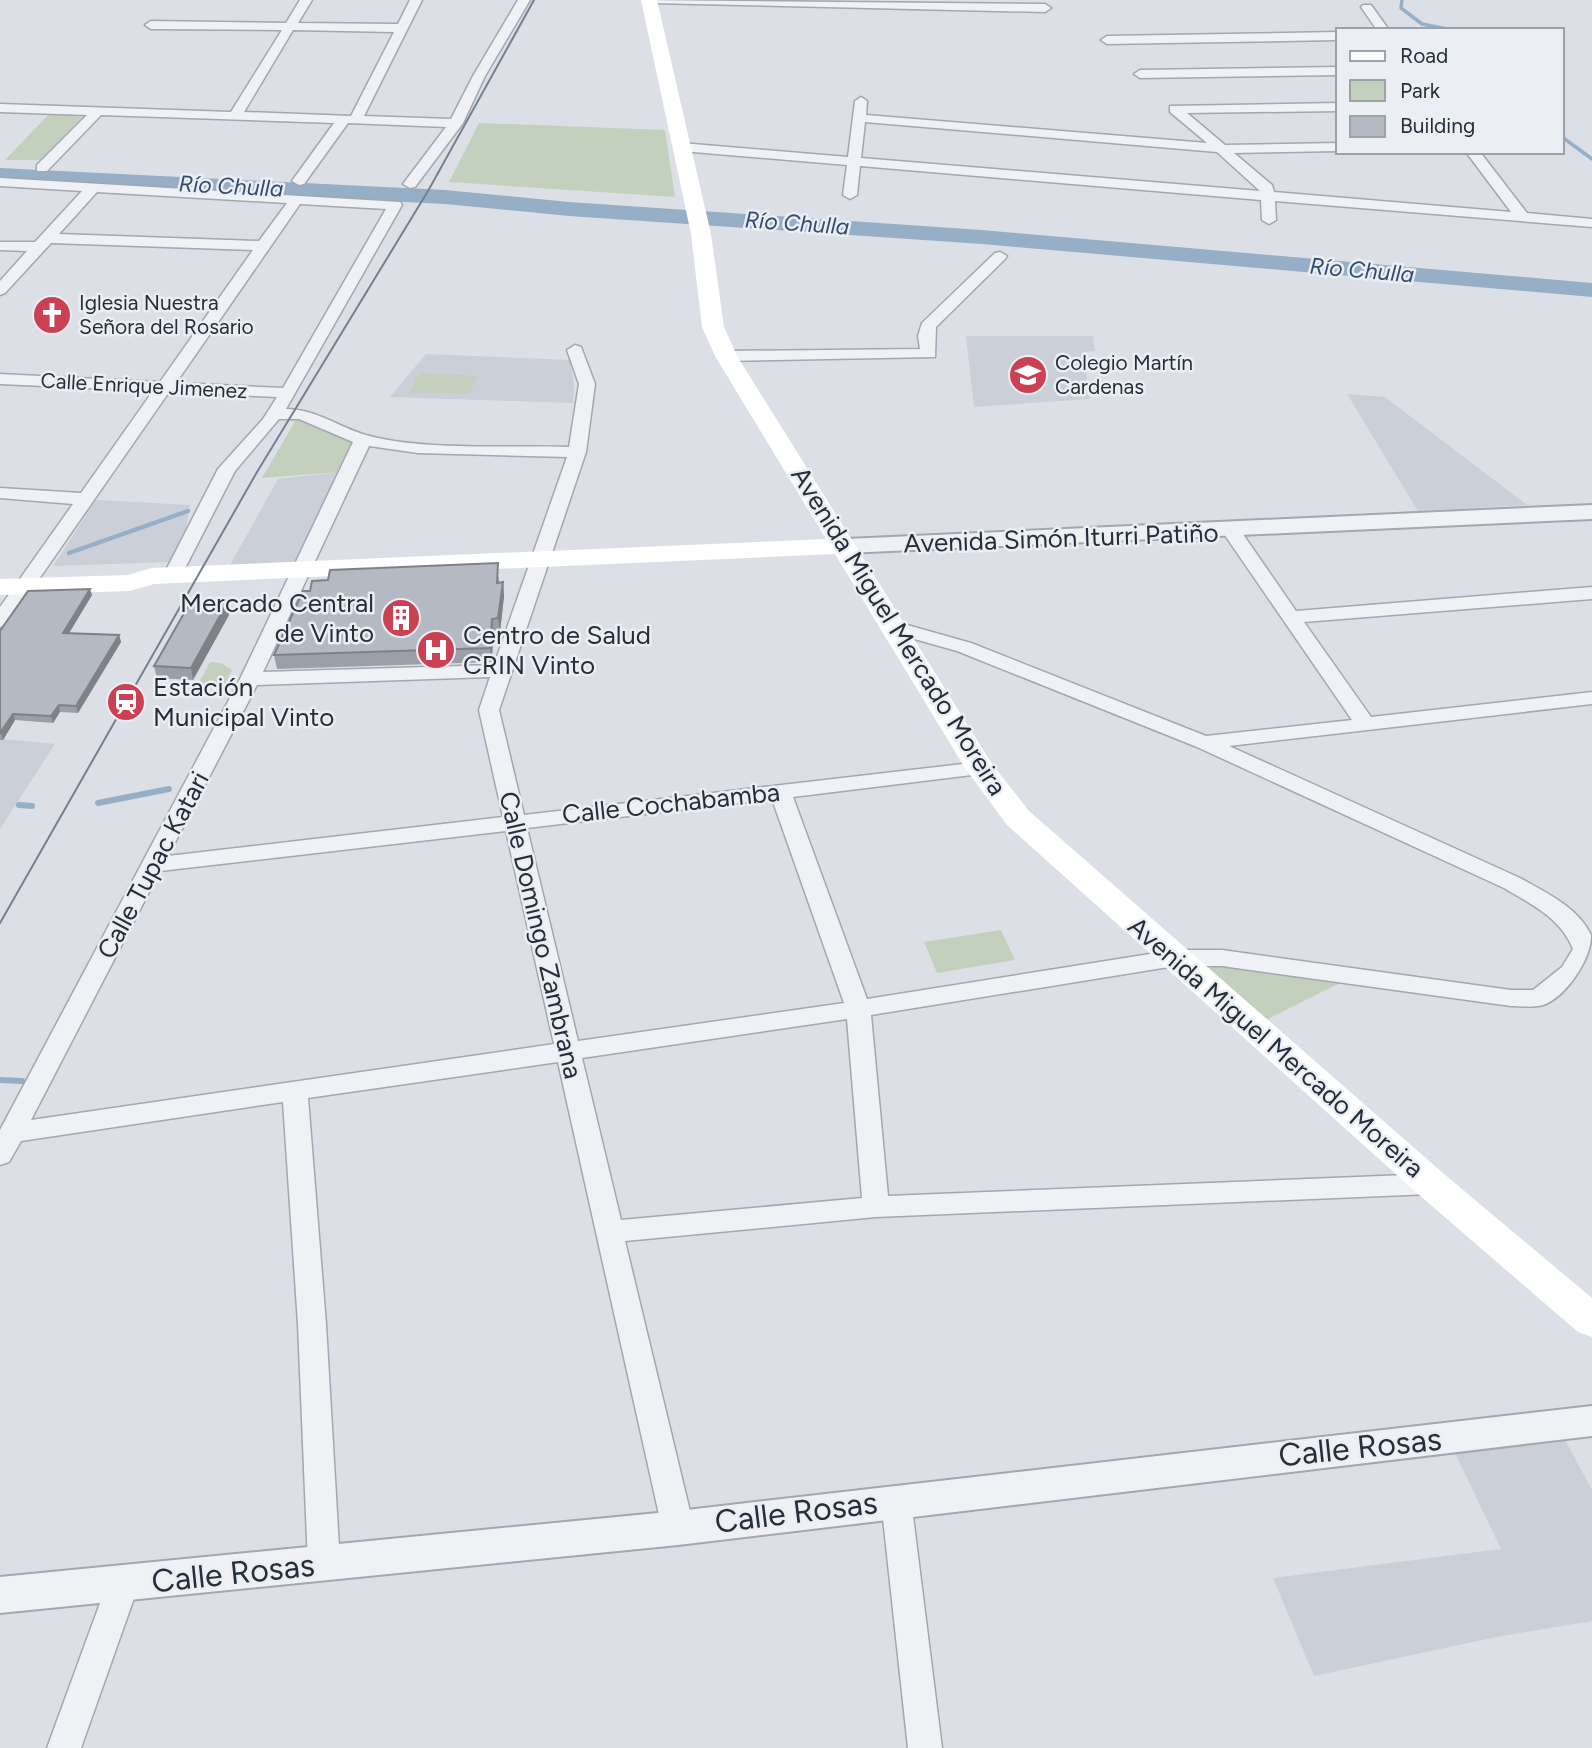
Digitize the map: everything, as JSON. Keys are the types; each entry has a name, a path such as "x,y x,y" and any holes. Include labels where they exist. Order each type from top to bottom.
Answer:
{"main road":[{"name":"Avenida Miguel Mercado Moreira","path":"649,0 701,234 713,327 726,356 846,546 980,768 1018,818 1431,1184 1592,1321"},
{"name":"Avenida Simón Iturri Patiño","path":"14,582 130,583 162,576 846,546"}],"street":[{"path":"235,116 306,0"},
{"path":"299,181 350,119 416,0"},
{"path":"410,184 456,123 479,76 524,0"},
{"path":"649,0 1045,8"},
{"path":"1367,6 1382,28"},
{"path":"151,25 402,28"},
{"path":"1107,40 1336,36"},
{"path":"1140,74 1336,71"},
{"path":"850,195 861,101"},
{"path":"1269,220 1267,188 1225,149 1175,109 1336,107"},
{"path":"0,108 456,123"},
{"path":"42,168 98,111"},
{"path":"859,118 1225,149 1336,147"},
{"path":"681,147 1592,223"},
{"path":"1475,154 1522,217"},
{"path":"0,183 395,205 288,393 274,414 227,469 162,576"},
{"path":"0,290 92,189"},
{"path":"0,621 14,582 83,499 296,200"},
{"path":"0,246 42,243 264,246"},
{"path":"726,356 929,354 926,336 928,326 1000,256"},
{"name":"Calle Domingo Zambrana","path":"575,350 587,384 577,452 489,710 570,1051 678,1528"},
{"name":"Calle Enrique Jimenez","path":"0,379 288,393"},
{"path":"274,414 301,414 363,440 418,448 577,452"},
{"name":"Calle Tupac Katari","path":"0,1155 250,679 363,440"},
{"path":"0,494 83,499"},
{"name":"Avenida Simón Iturri Patiño","path":"846,546 1231,531 1592,512"},
{"path":"1231,531 1365,723"},
{"path":"1291,617 1592,593"},
{"path":"14,1132 858,1009 1175,958 1222,958 1511,998 1539,998 1570,973 1585,949 1580,932 1560,913 1513,883 1204,743 964,647 893,627"},
{"path":"250,679 501,671"},
{"path":"1204,743 1592,698"},
{"name":"Calle Cochabamba","path":"153,864 513,820 980,768"},
{"path":"780,790 858,1009 876,1207"},
{"path":"295,1093 312,1324 324,1564"},
{"path":"610,1232 876,1207 1431,1184"},
{"name":"Calle Rosas","path":"0,1595 678,1528 896,1500 1592,1421"},
{"path":"896,1500 925,1748"},
{"path":"64,1748 123,1584"}],"shaded area":[{"name":"Colegio Martín Cardenas","path":"966,336 1093,336 1095,351 1083,352 1090,399 974,407"},
{"path":"426,354 570,360 574,385 573,403 390,397"},
{"path":"1347,394 1385,397 1527,505 1418,511"},
{"path":"337,472 294,564 230,565 278,479"},
{"path":"96,500 190,505 186,528 171,562 53,566"},
{"path":"94,590 3,739 55,744 0,829 0,637"},
{"path":"1565,1440 1592,1490 1592,1621 1496,1637 1314,1676 1273,1578 1501,1549 1454,1451"}],"green space":[{"path":"50,113 82,117 42,160 5,160"},
{"path":"479,123 665,130 675,197 449,182"},
{"path":"419,373 477,376 469,394 410,392"},
{"path":"297,418 351,443 337,472 262,478"},
{"path":"210,662 221,663 232,670 223,687 198,685"},
{"path":"1001,930 1015,960 937,973 924,942"},
{"path":"1217,966 1340,983 1266,1020 1208,969"}],"building":[{"name":"Mercado Central de Vinto","path":"498,563 497,583 503,582 498,618 492,619 490,648 274,655 303,591 310,591 312,581 328,580 330,570"},
{"path":"90,589 63,633 119,635 76,706 59,705 51,716 13,714 0,733 0,631 28,591"},
{"name":"Estación Municipal Vinto","path":"191,601 227,603 191,668 154,666"}],"waterway":[{"path":"1402,0 1401,8 1422,24 1442,28"},
{"path":"1564,138 1592,159"},
{"name":"Río Chulla","path":"0,175 445,197 569,209 982,237 1592,290"},
{"path":"69,553 188,511"},
{"path":"98,803 169,789"},
{"path":"19,805 32,806"},
{"path":"0,1080 22,1081"}],"tram line":[{"path":"0,923 257,472 428,191 534,0"}],"place":[{"name":"Iglesia Nuestra Señora del Rosario","path":"52,315"},
{"name":"Colegio Martín Cardenas","path":"1028,375"},
{"name":"Mercado Central de Vinto","path":"401,618"},
{"name":"Centro de Salud CRIN Vinto","path":"436,650"},
{"name":"Estación Municipal Vinto","path":"126,702"}]}
